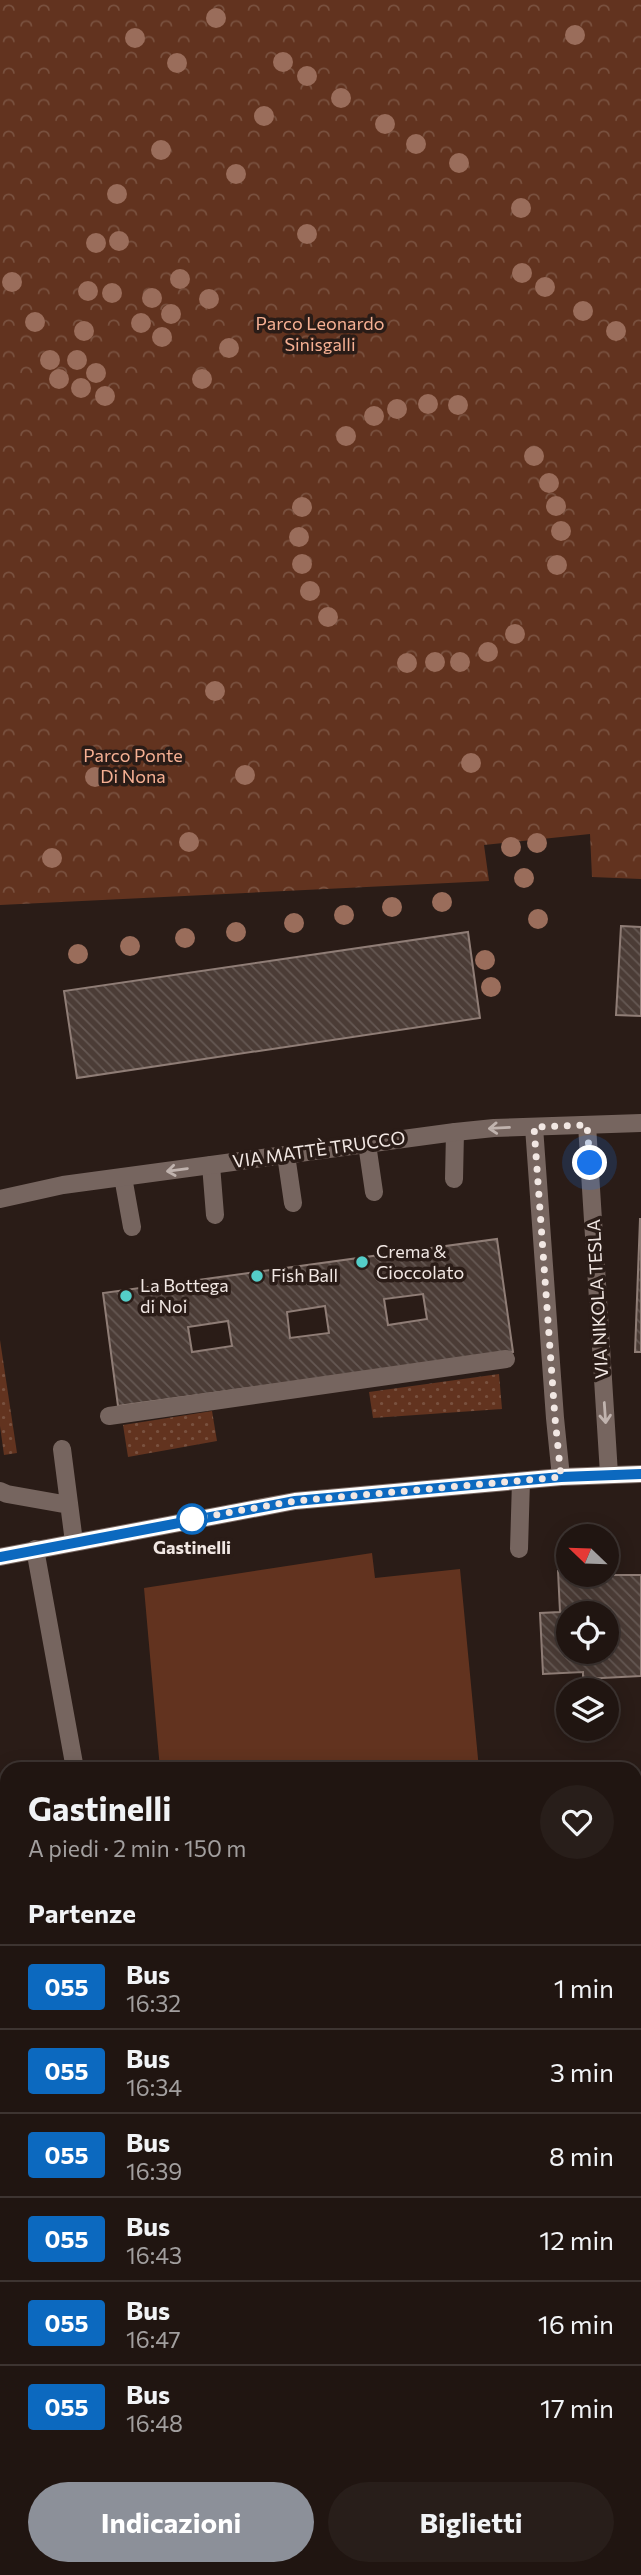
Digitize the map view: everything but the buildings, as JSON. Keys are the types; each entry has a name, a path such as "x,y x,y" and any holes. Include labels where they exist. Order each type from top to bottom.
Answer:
{"street":[{"name":"VIA MATTÈ TRUCCO","path":"0,1199 63,1185 455,1132 641,1123"},
{"name":"VIA NIKOLA TESLA","path":"587,1125 609,1474"},
{"path":"534,1127 561,1477"},
{"path":"454,1179 455,1132"},
{"path":"367,1144 374,1192"},
{"path":"286,1155 293,1203"},
{"path":"211,1165 215,1215"},
{"path":"123,1177 131,1227"},
{"path":"109,1416 506,1359"},
{"path":"62,1449 74,1542"},
{"path":"0,1556 295,1501 561,1477 641,1474"},
{"path":"519,1549 520,1481"},
{"path":"0,1491 69,1505"},
{"path":"35,1549 74,1762"}],"green space":[{"name":"Parco Leonardo Sinisgalli","path":"0,0 641,0 641,879 592,877 590,834 484,845 489,881 0,905"},
{"path":"0,1340 17,1453 4,1455 0,1426"},
{"path":"499,1374 502,1409 373,1418 369,1392"},
{"path":"212,1411 217,1441 128,1457 123,1425"},
{"path":"372,1553 375,1578 460,1569 478,1762 159,1762 144,1588"}],"bus line":[{"name":"055","path":"0,1557 295,1501 561,1477 641,1474"}],"place":[{"name":"Crema & Cioccolato","path":"362,1262"},
{"name":"Fish Ball","path":"257,1276"},
{"name":"La Bottega di Noi","path":"126,1296"},
{"name":"Gastinelli","path":"192,1519"}],"route":[{"path":"192,1519 295,1501 561,1477 534,1127 587,1125 590,1163"}],"park label":[{"name":"Parco Ponte Di Nona","path":"133,766"}]}
